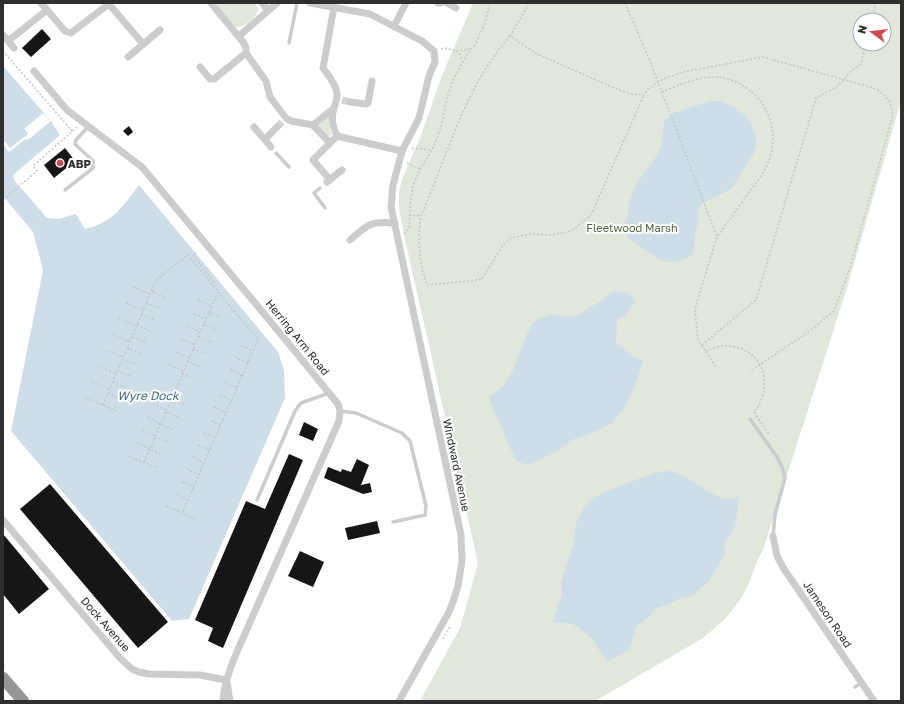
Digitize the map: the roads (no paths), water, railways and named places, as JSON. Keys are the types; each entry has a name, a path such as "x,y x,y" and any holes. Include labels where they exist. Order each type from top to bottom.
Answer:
{"highway":[{"path":"3,678 24,701"}],"street":[{"path":"41,3 65,31 71,33 110,3 143,44"},
{"path":"211,3 243,42 246,47 246,53 266,81 270,97 285,120 313,125 330,143"},
{"path":"262,3 268,10"},
{"path":"239,36 277,3"},
{"path":"310,3 370,14 394,26 406,3"},
{"path":"447,3 456,8"},
{"path":"313,125 333,109 339,100 338,92 323,68 334,7"},
{"path":"8,41 47,10"},
{"name":"Windward Avenue","path":"394,26 422,41 434,51 435,62 429,76 419,118 404,148 400,160 393,185 391,206 460,535 462,562 458,586 449,612 399,701"},
{"path":"128,57 160,30"},
{"path":"3,35 14,48"},
{"path":"200,67 210,79 214,80 246,53"},
{"name":"Herring Arm Road","path":"34,71 67,110 142,167 329,392 338,404 340,411"},
{"path":"350,102 368,103 372,81"},
{"path":"333,109 334,131 337,136 404,148"},
{"path":"254,127 271,146"},
{"path":"265,139 277,127"},
{"path":"337,136 313,160 328,181 342,170"},
{"path":"350,240 370,224 381,222 395,223"},
{"path":"223,701 223,691 226,680 334,433 339,421 340,411"},
{"name":"Dock Avenue","path":"3,520 120,658 132,669 149,674 200,675 226,680"},
{"name":"Jameson Road","path":"773,536 777,556 784,569 858,685 874,701"},
{"path":"226,680 230,701"}],"lane":[{"path":"289,43 297,3"},
{"path":"65,190 93,168 93,161 75,144 86,124"},
{"path":"276,153 289,167"},
{"path":"320,188 314,193 325,208"},
{"path":"257,500 295,411 301,403 329,392"},
{"path":"340,411 356,413 402,433 410,441 426,506 426,515 393,522"},
{"path":"750,419 777,457 782,467 784,478 775,515 773,536"}],"water":[{"name":"Wyre Dock","path":"3,66 51,121 59,134 59,136 13,175 14,180 47,218 58,219 76,214 85,229 95,226 116,213 139,185 278,352 284,370 285,398 189,619 172,621 11,431 43,270 33,232 3,196"},
{"path":"710,101 721,101 733,107 743,114 751,123 757,142 754,153 731,189 703,203 698,210 699,218 693,254 676,262 663,261 642,248 627,236 624,225 630,200 638,181 656,157 660,149 664,121 673,113"},
{"path":"612,292 627,292 635,301 625,316 617,320 616,342 632,356 643,360 631,395 625,407 612,423 590,434 574,439 556,452 527,465 517,461 494,413 489,397 502,388 512,372 533,323 540,318 553,314 566,317 578,315"},
{"path":"671,471 684,476 710,493 725,499 739,497 735,528 726,540 724,556 709,581 692,596 679,599 668,605 656,608 650,616 636,627 629,650 608,661 592,638 573,624 552,622 562,595 561,582 573,545 576,523 584,507 593,498 604,492 654,473"}],"tunnel":[{"path":"342,100 350,102"},
{"path":"277,127 283,121"}],"place":[{"name":"ABP","path":"60,163"}],"park label":[{"name":"Fleetwood Marsh","path":"632,227"}]}
